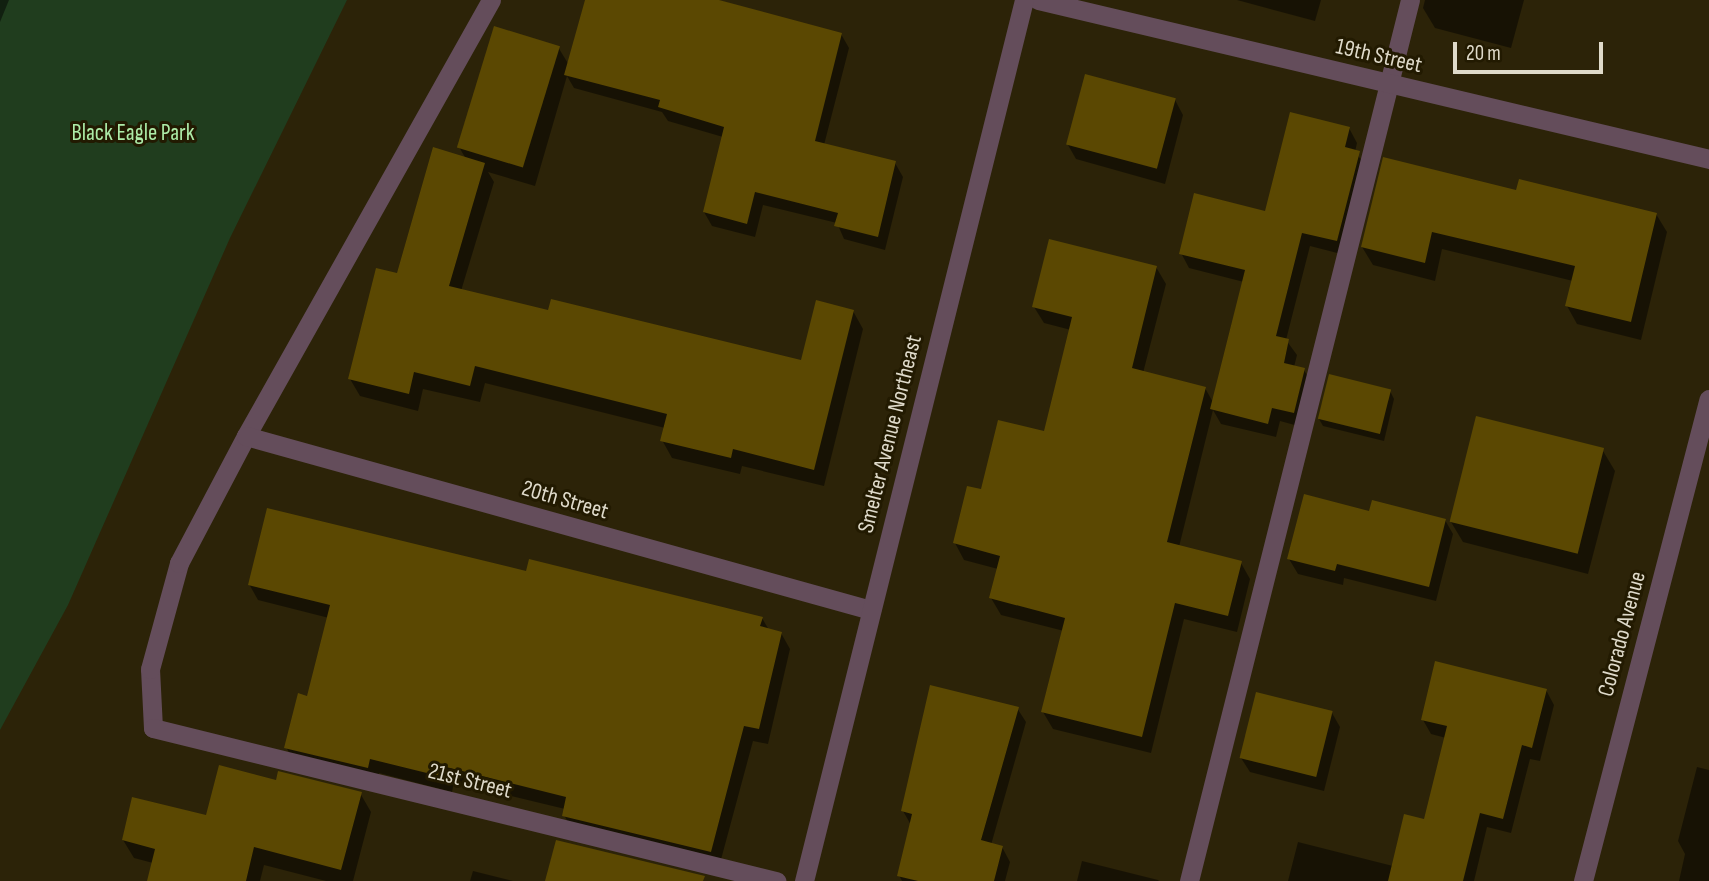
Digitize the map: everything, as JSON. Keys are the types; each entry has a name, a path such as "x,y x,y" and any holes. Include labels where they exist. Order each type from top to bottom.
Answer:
{"street":[{"path":"246,436 491,0"},
{"name":"Smelter Avenue Northeast","path":"804,881 1024,0"},
{"name":"19th Street","path":"1038,0 1709,159"},
{"path":"1189,881 1410,0"},
{"name":"Colorado Avenue","path":"1583,881 1709,400"},
{"name":"20th Street","path":"246,436 871,610"},
{"name":"21st Street","path":"246,436 178,563 150,669 153,728 776,881"}],"green space":[{"name":"Black Eagle Park","path":"0,0 347,0 230,238 68,605 0,730"}],"building":[{"path":"585,0 719,0 842,33 815,141 896,161 878,237 834,226 838,213 755,192 747,224 703,212 724,127 658,107 660,100 564,75"},
{"path":"494,26 560,46 523,168 457,147"},
{"path":"1085,74 1176,98 1157,169 1066,145"},
{"path":"1290,112 1350,127 1345,147 1360,151 1337,241 1302,233 1276,336 1289,339 1284,363 1305,368 1294,413 1272,408 1268,424 1210,409 1245,270 1179,254 1194,193 1265,211"},
{"path":"433,147 485,163 449,286 548,310 551,299 801,360 816,300 854,310 814,470 733,449 731,458 660,441 667,414 475,366 470,386 414,372 409,394 348,379 376,268 397,273"},
{"path":"1383,157 1516,190 1519,179 1657,213 1631,322 1565,306 1575,266 1432,232 1425,263 1361,247"},
{"path":"1049,239 1157,266 1132,368 1206,387 1167,542 1242,561 1228,616 1175,603 1142,737 1041,712 1065,618 989,598 1000,556 953,543 967,486 981,489 998,420 1044,431 1072,317 1032,307"},
{"path":"1329,374 1391,389 1380,434 1318,419"},
{"path":"1476,416 1604,448 1578,554 1450,522"},
{"path":"1304,494 1369,511 1372,500 1446,519 1429,587 1337,564 1335,571 1287,559"},
{"path":"267,508 526,571 529,559 763,617 760,626 782,632 759,729 744,726 711,852 562,816 566,797 446,767 443,777 370,759 368,768 284,748 298,693 307,696 330,605 248,585"},
{"path":"1435,661 1547,689 1532,748 1522,745 1503,819 1480,813 1463,881 1388,881 1404,814 1424,819 1447,726 1421,720"},
{"path":"930,685 1019,707 981,840 1003,846 994,881 918,881 897,876 912,814 901,811"},
{"path":"1256,692 1333,711 1316,777 1240,758"},
{"path":"219,765 276,780 278,771 362,792 341,870 254,847 246,881 147,881 155,849 122,840 132,797 206,815"},
{"path":"556,840 705,876 703,881 545,881"}]}
